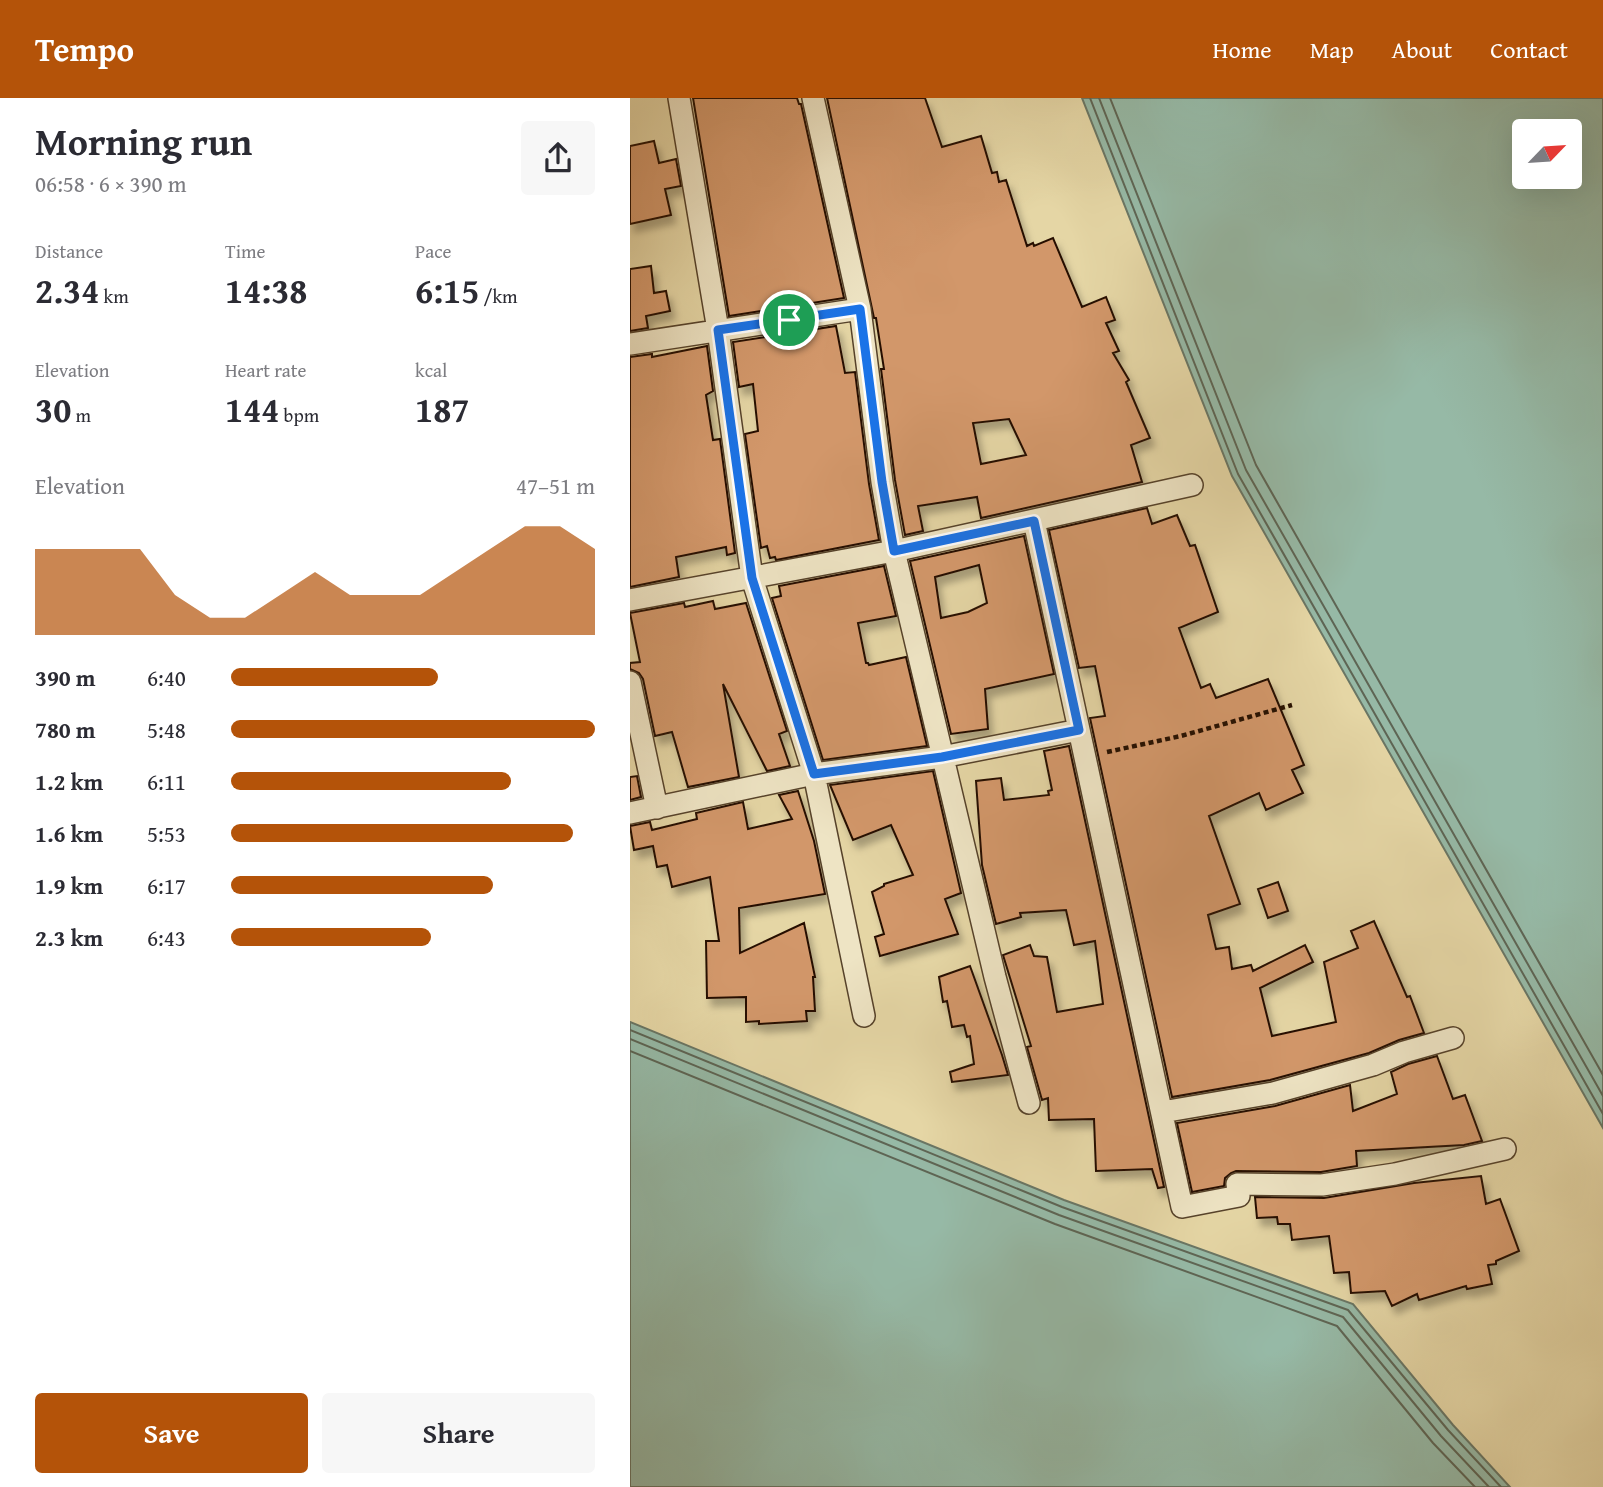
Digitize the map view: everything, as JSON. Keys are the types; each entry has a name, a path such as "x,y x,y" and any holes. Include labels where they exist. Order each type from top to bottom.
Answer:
{"street":[{"path":"679,98 718,330 752,578 814,774 864,1016"},
{"path":"813,98 860,309 882,482 894,551 995,978 1029,1103"},
{"path":"630,344 860,309"},
{"path":"630,600 894,551 1192,485"},
{"path":"1034,521 1182,1207 1239,1196 1237,1184 1322,1185 1395,1174 1505,1149"},
{"path":"630,682 657,808"},
{"path":"630,813 814,774 942,757 1079,730"},
{"path":"1162,1114 1273,1093 1373,1065 1404,1052 1453,1038"}],"path":[{"path":"1085,756 1181,736 1292,705"}],"water":[{"path":"1082,98 1603,98 1603,1128 1232,476"},
{"path":"630,1022 1064,1200 1353,1304 1453,1425 1510,1487 630,1487"}],"building":[{"path":"693,98 797,98 801,104 844,298 729,316"},
{"path":"827,98 925,98 942,147 981,136 992,173 997,172 999,182 1006,180 1027,246 1053,238 1082,307 1106,297 1115,320 1106,323 1119,351 1113,353 1129,380 1126,382 1150,438 1131,445 1142,482 981,518 977,497 918,506 923,531 905,535 895,480 881,369 884,369","holes":["1009,419 1026,455 981,464 973,423"]},
{"path":"654,141 659,163 676,159 681,186 665,189 671,215 630,224 630,146"},
{"path":"651,266 654,293 666,291 670,311 646,316 648,328 630,331 630,269"},
{"path":"836,326 845,373 855,372 879,540 776,560 775,557 770,558 767,546 761,548 745,434 758,431 753,384 739,387 733,342"},
{"path":"707,346 713,391 706,395 713,440 720,439 735,553 727,555 726,547 676,557 679,577 630,587 630,357 652,354 652,357"},
{"path":"1147,508 1152,524 1177,515 1190,546 1195,545 1218,612 1179,628 1201,688 1210,684 1216,698 1268,679 1304,765 1292,770 1303,793 1266,810 1259,793 1209,816 1240,904 1208,915 1216,949 1229,947 1232,969 1251,965 1253,971 1305,945 1313,962 1260,988 1272,1036 1336,1022 1324,962 1358,948 1351,931 1374,921 1407,997 1410,996 1424,1033 1369,1053 1270,1080 1172,1097 1090,718 1105,716 1095,666 1079,668 1049,530"},
{"path":"1024,536 1054,674 985,689 988,729 951,734 910,561","holes":["979,565 987,603 968,612 941,618 935,577"]},
{"path":"884,566 896,616 858,623 866,663 869,665 906,657 927,746 823,760 772,598 781,596 779,586"},
{"path":"713,601 715,609 746,603 787,731 779,734 790,766 767,771 723,684 739,777 688,787 672,732 655,736 643,679 639,673 630,669 630,663 640,662 630,613 684,603 685,607"},
{"path":"1069,746 1164,1187 1158,1188 1152,1169 1096,1171 1094,1119 1049,1120 1048,1098 1042,1100 1027,1047 1031,1046 1003,955 1030,945 1034,956 1047,957 1057,1012 1103,1004 1095,941 1074,945 1066,910 1020,913 1021,917 996,924 982,865 976,781 1001,778 1004,800 1049,795 1048,791 1052,790 1044,751"},
{"path":"933,771 961,893 945,899 958,934 880,956 875,937 884,934 872,892 884,884 913,875 891,825 853,840 830,785"},
{"path":"637,776 641,797 630,800 630,777"},
{"path":"798,791 814,841 825,894 739,908 740,953 804,923 815,977 815,1011 806,1011 807,1021 759,1024 759,1021 746,1022 746,997 707,998 706,941 719,941 710,877 672,887 667,865 657,867 653,846 634,850 630,826 650,822 652,830 697,819 696,813 743,802 748,829 792,819 779,795"},
{"path":"1278,882 1288,911 1268,918 1258,889"},
{"path":"970,966 1008,1075 952,1082 950,1072 974,1064 970,1036 967,1037 964,1025 952,1027 947,1001 943,1002 939,977"},
{"path":"1437,1056 1453,1099 1465,1095 1482,1141 1464,1145 1356,1151 1357,1166 1321,1172 1236,1171 1225,1178 1224,1186 1192,1192 1177,1123 1275,1106 1350,1085 1353,1111 1397,1094 1391,1072"},
{"path":"1481,1176 1486,1204 1500,1199 1519,1251 1496,1261 1496,1264 1488,1265 1492,1284 1467,1289 1466,1286 1419,1300 1417,1294 1392,1306 1385,1291 1351,1293 1349,1272 1334,1273 1329,1236 1292,1240 1290,1224 1278,1224 1277,1217 1257,1218 1255,1197 1324,1198 1414,1183"}],"route":[{"path":"860,309 882,482 894,551 1034,521 1079,730 942,757 814,774 752,578 718,330 789,320 860,309"}]}
